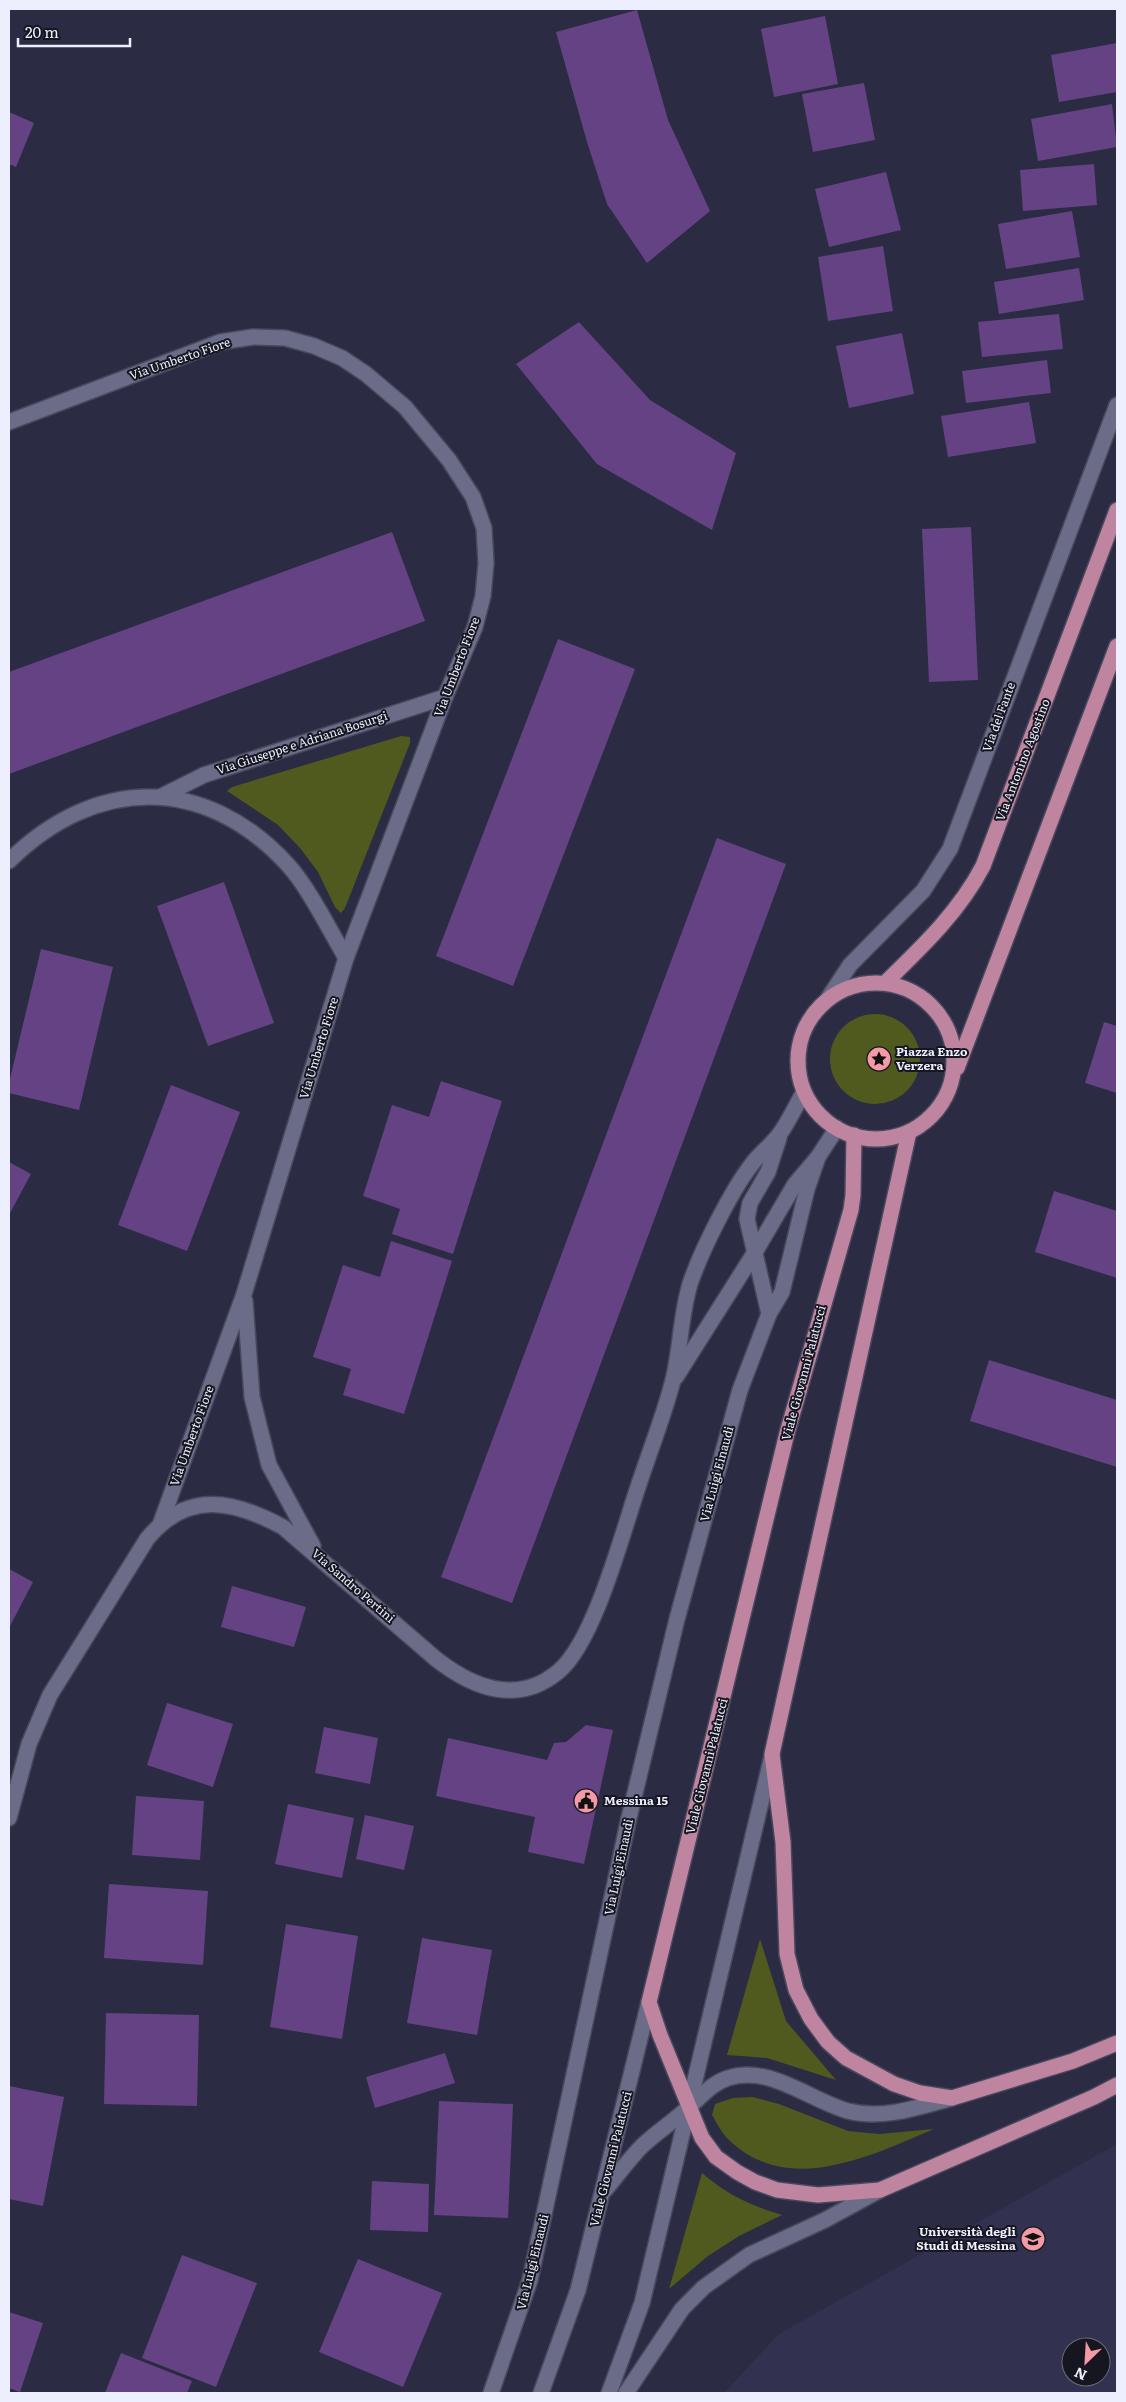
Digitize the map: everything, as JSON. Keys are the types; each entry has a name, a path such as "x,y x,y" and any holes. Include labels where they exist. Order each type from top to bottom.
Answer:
{"main road":[{"name":"Via Antonino Agostino","path":"885,983 950,916 970,891 983,866 1117,510"},
{"path":"952,1078 954,1052 946,1027 931,1006 910,990 885,983 865,983 846,988 829,997 815,1011 804,1030 798,1050 799,1072 804,1092 818,1113 837,1128 854,1135 872,1139 891,1138 909,1132 929,1119 944,1100 1117,646"},
{"path":"909,1132 772,1754 783,1842 787,1954 796,1990 811,2019 828,2042 846,2058 894,2084 920,2093 952,2098 1073,2061 1117,2043"},
{"name":"Viale Giovanni Palatucci","path":"649,2002 787,1433 851,1210 854,1135"},
{"path":"649,2002 688,2108 702,2138 716,2157 755,2182 798,2194 818,2195 880,2190 1094,2097 1117,2085"}],"street":[{"name":"Via Umberto Fiore","path":"9,422 220,342 253,337 285,338 314,346 342,358 366,374 405,407 449,460 473,497 484,528 486,562 483,596 475,627 445,697 346,958 244,1294 161,1522"},
{"name":"Via del Fante","path":"829,997 850,965 923,892 950,849 1117,406"},
{"name":"Via Giuseppe e Adriana Bosurgi","path":"9,861 31,840 56,823 87,807 123,800 162,796 204,775 445,697"},
{"name":"Via Giuseppe e Adriana Bosurgi","path":"162,796 207,808 236,821 267,844 290,867 346,958"},
{"path":"673,1382 682,1317 690,1284 704,1249 752,1164 780,1133 804,1092"},
{"path":"673,1382 755,1252 794,1184 818,1157 837,1128"},
{"path":"768,1314 747,1219 750,1203 768,1172 780,1133"},
{"name":"Via Luigi Einaudi","path":"490,2393 530,2280 628,1822 678,1619 740,1390 768,1314 782,1292 807,1189 818,1157"},
{"name":"Via Umberto Fiore","path":"244,1294 252,1397 269,1465 318,1554"},
{"name":"Via Sandro Pertini","path":"9,1818 29,1744 50,1695 131,1563 161,1522 180,1510 197,1506 220,1505 241,1508 262,1515 284,1526 455,1674 473,1684 492,1689 526,1688 558,1672 570,1659 589,1628 673,1382"},
{"path":"609,2393 642,2303 772,1754"},
{"name":"Viale Giovanni Palatucci","path":"541,2393 578,2290 649,2002"},
{"path":"602,2194 642,2147 711,2086 730,2077 754,2076 770,2079 849,2111 888,2114 952,2098"},
{"path":"626,2393 682,2309 704,2287 749,2255 825,2220 880,2190"}],"shaded area":[{"name":"Università degli Studi di Messina","path":"1117,2144 1117,2393 724,2393 779,2334"}],"green space":[{"path":"401,736 410,737 410,743 345,908 341,913 335,907 318,872 300,848 278,825 227,791 232,787"},
{"path":"875,1014 884,1015 900,1022 912,1034 919,1050 919,1068 912,1084 900,1096 884,1103 875,1104 866,1103 850,1096 838,1084 831,1068 830,1059 831,1050 838,1034 850,1022 866,1015"},
{"path":"760,1939 786,2021 836,2080 767,2058 727,2055"},
{"path":"753,2097 779,2104 848,2131 879,2134 934,2129 856,2160 802,2169 775,2166 750,2156 727,2138 712,2115 715,2104 733,2098"},
{"path":"702,2173 721,2188 739,2198 782,2215 739,2236 708,2256 669,2289"}],"building":[{"path":"637,10 668,120 710,211 647,263 607,204 587,142 556,32"},
{"path":"825,16 838,84 774,97 761,29"},
{"path":"1117,43 1117,92 1059,102 1051,55"},
{"path":"864,83 875,140 813,152 802,94"},
{"path":"1112,104 1117,147 1038,161 1031,119"},
{"path":"9,112 34,123 16,167 9,164"},
{"path":"1094,164 1097,205 1023,211 1020,170"},
{"path":"886,172 901,230 829,247 815,189"},
{"path":"1072,211 1080,257 1006,269 998,224"},
{"path":"883,246 893,311 828,321 818,257"},
{"path":"1079,268 1084,300 999,314 994,282"},
{"path":"1059,314 1063,349 982,357 978,322"},
{"path":"579,322 650,400 736,453 712,530 597,464 516,364"},
{"path":"902,333 914,394 849,408 836,346"},
{"path":"1047,360 1051,393 966,403 962,371"},
{"path":"1029,402 1036,443 948,457 941,416"},
{"path":"971,527 978,680 929,682 922,529"},
{"path":"392,532 425,621 9,774 9,672"},
{"path":"558,639 635,669 513,986 436,956"},
{"path":"717,838 786,864 512,1603 441,1577"},
{"path":"224,882 274,1023 208,1046 157,906"},
{"path":"41,949 113,967 79,1110 9,1093 9,1083"},
{"path":"1104,1022 1117,1026 1117,1093 1085,1083"},
{"path":"441,1081 502,1101 453,1254 392,1234 400,1209 363,1196 392,1105 429,1117"},
{"path":"171,1085 240,1112 187,1251 118,1225"},
{"path":"9,1162 31,1174 9,1215"},
{"path":"1054,1191 1117,1211 1117,1278 1035,1252"},
{"path":"391,1241 452,1261 404,1414 343,1395 351,1369 313,1357 343,1265 380,1277"},
{"path":"989,1360 1117,1400 1117,1467 970,1421"},
{"path":"9,1569 33,1582 9,1628"},
{"path":"232,1586 306,1607 294,1647 221,1627"},
{"path":"167,1703 233,1724 213,1787 147,1765"},
{"path":"586,1725 613,1730 584,1864 528,1852 535,1817 436,1796 448,1738 547,1760 554,1743 566,1742"},
{"path":"324,1727 378,1738 370,1784 315,1773"},
{"path":"136,1796 204,1801 200,1860 132,1855"},
{"path":"288,1804 354,1818 342,1878 275,1864"},
{"path":"365,1815 414,1826 404,1870 356,1859"},
{"path":"109,1884 208,1891 203,1965 104,1958"},
{"path":"286,1924 358,1936 342,2039 270,2027"},
{"path":"422,1938 492,1950 477,2035 407,2023"},
{"path":"106,2013 199,2015 197,2106 104,2104"},
{"path":"445,2053 455,2083 375,2108 366,2077"},
{"path":"9,2086 64,2097 43,2206 9,2199"},
{"path":"439,2101 513,2104 508,2218 434,2215"},
{"path":"372,2181 429,2184 428,2232 370,2230"},
{"path":"182,2255 257,2283 216,2387 142,2358"},
{"path":"358,2259 442,2293 403,2387 319,2352"},
{"path":"9,2312 43,2323 20,2392 9,2388"},
{"path":"121,2353 192,2381 187,2393 105,2393"}],"place":[{"name":"Piazza Enzo Verzera","path":"879,1059"},
{"name":"Messina 15","path":"586,1801"},
{"name":"Università degli Studi di Messina","path":"1033,2239"}]}
